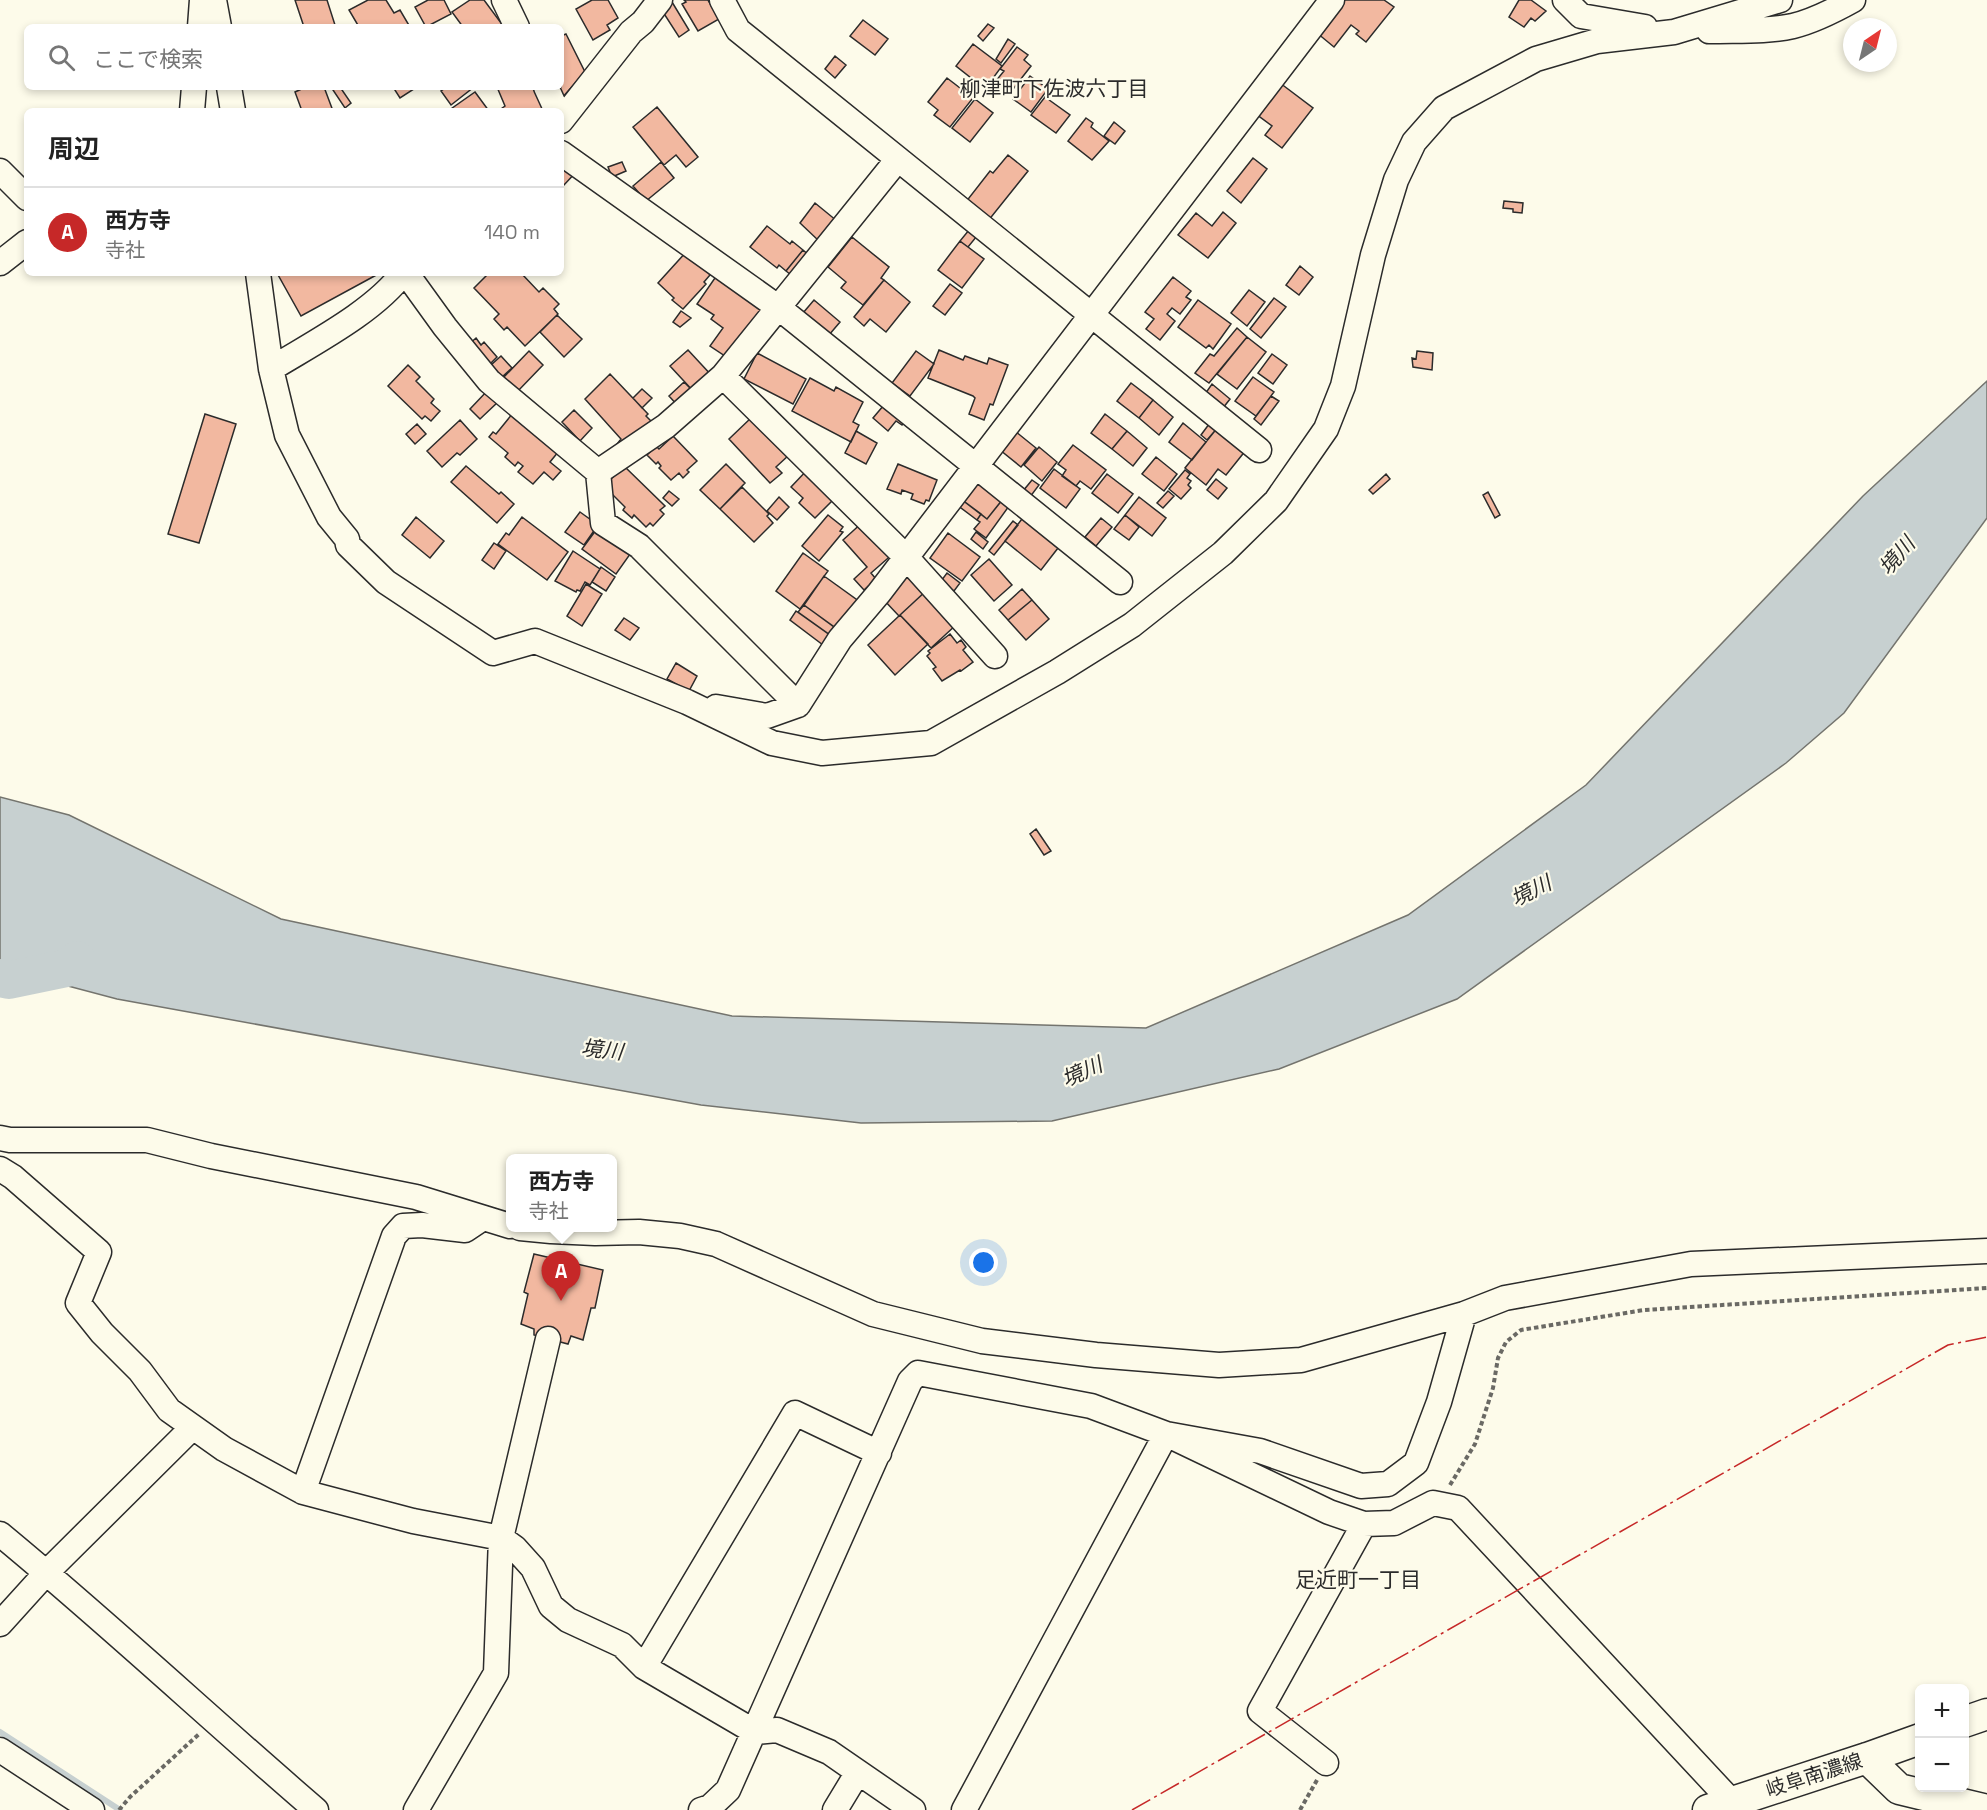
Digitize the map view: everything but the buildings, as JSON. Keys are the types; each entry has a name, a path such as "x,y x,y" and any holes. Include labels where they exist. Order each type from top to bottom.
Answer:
{"main road":[{"path":"1969,1721 1987,1714"},
{"name":"岐阜南濃線","path":"1720,1806 1915,1741"},
{"path":"1867,1758 1899,1789 1987,1810"}],"street":[{"path":"200,24 202,0"},
{"path":"214,0 218,24"},
{"path":"504,0 516,24"},
{"path":"564,116 631,32 643,22 660,0"},
{"path":"722,0 738,30 1259,450"},
{"path":"687,702 767,716 798,705 840,639 879,593 1332,0"},
{"path":"1564,0 1581,16 1674,32 1780,0"},
{"path":"258,276 271,369 287,435 329,517 347,539 348,545 386,582 493,653 535,641 687,702 772,743 822,753 931,743 1056,672 1132,625 1223,554 1276,501 1326,429 1342,386 1373,255 1396,180 1414,142 1444,108 1536,59 1597,42 1674,32 1762,30 1795,26 1853,0"},
{"path":"192,108 194,90"},
{"path":"229,90 232,108"},
{"path":"547,90 556,108"},
{"path":"564,155 779,308 1120,582"},
{"path":"598,472 666,426 723,376 898,159"},
{"path":"0,171 24,195"},
{"path":"0,263 24,244"},
{"path":"271,369 366,309 402,276"},
{"path":"406,276 489,381 598,472 603,523 639,546 798,705"},
{"path":"723,376 906,557 995,656"},
{"path":"0,1138 10,1140 147,1140 211,1156 416,1197 506,1225"},
{"path":"0,1169 99,1252 78,1303 102,1334 140,1371 168,1410 192,1428 224,1449 303,1492 413,1521 501,1538 515,1548 533,1568 550,1606 568,1620 622,1645 644,1667 755,1732 777,1730 829,1752 913,1810"},
{"path":"303,1492 394,1236 403,1226 423,1224 465,1230 483,1218"},
{"path":"574,1232 639,1232 680,1236 716,1245 873,1314 982,1341 1096,1355 1219,1365 1301,1360 1464,1314 1505,1298 1691,1264 1987,1251"},
{"path":"1166,1434 1260,1451 1361,1486 1388,1484 1416,1463 1438,1402 1464,1314"},
{"path":"416,1810 496,1673 501,1538 548,1339"},
{"path":"702,1810 710,1807 728,1790 910,1381 918,1373 1091,1406 1166,1434 1329,1512 1364,1524 1394,1523 1433,1503 1458,1508 1720,1806"},
{"path":"644,1667 795,1413 879,1453"},
{"path":"0,1624 47,1572 192,1428"},
{"path":"964,1810 1166,1434"},
{"path":"1326,1763 1260,1711 1364,1524"},
{"path":"0,1534 47,1572 316,1810"},
{"path":"0,1750 92,1810"},
{"path":"835,1810 858,1772"}],"path":[{"path":"1441,1504 1475,1444 1493,1388 1498,1358 1506,1342 1521,1330 1644,1310 1987,1288"},
{"path":"119,1810 130,1797 213,1721"},
{"path":"1300,1810 1326,1763"}],"water":[{"path":"1987,381 1987,518 1844,713 1786,763 1457,999 1279,1069 1052,1121 861,1123 701,1105 117,999 0,968 0,797 69,815 281,919 732,1016 1146,1028 1408,915 1586,785 1863,496"}],"waterway":[{"name":"境川","path":"0,978 9,980 67,968 77,960"},
{"path":"0,1732 120,1810"}],"power":[{"path":"1132,1810 1948,1345 1987,1337"}],"place":[{"name":"西方寺","path":"561,1301"}],"district":[{"name":"柳津町下佐波六丁目","path":"1054,89"},
{"name":"足近町一丁目","path":"1358,1580"}]}
